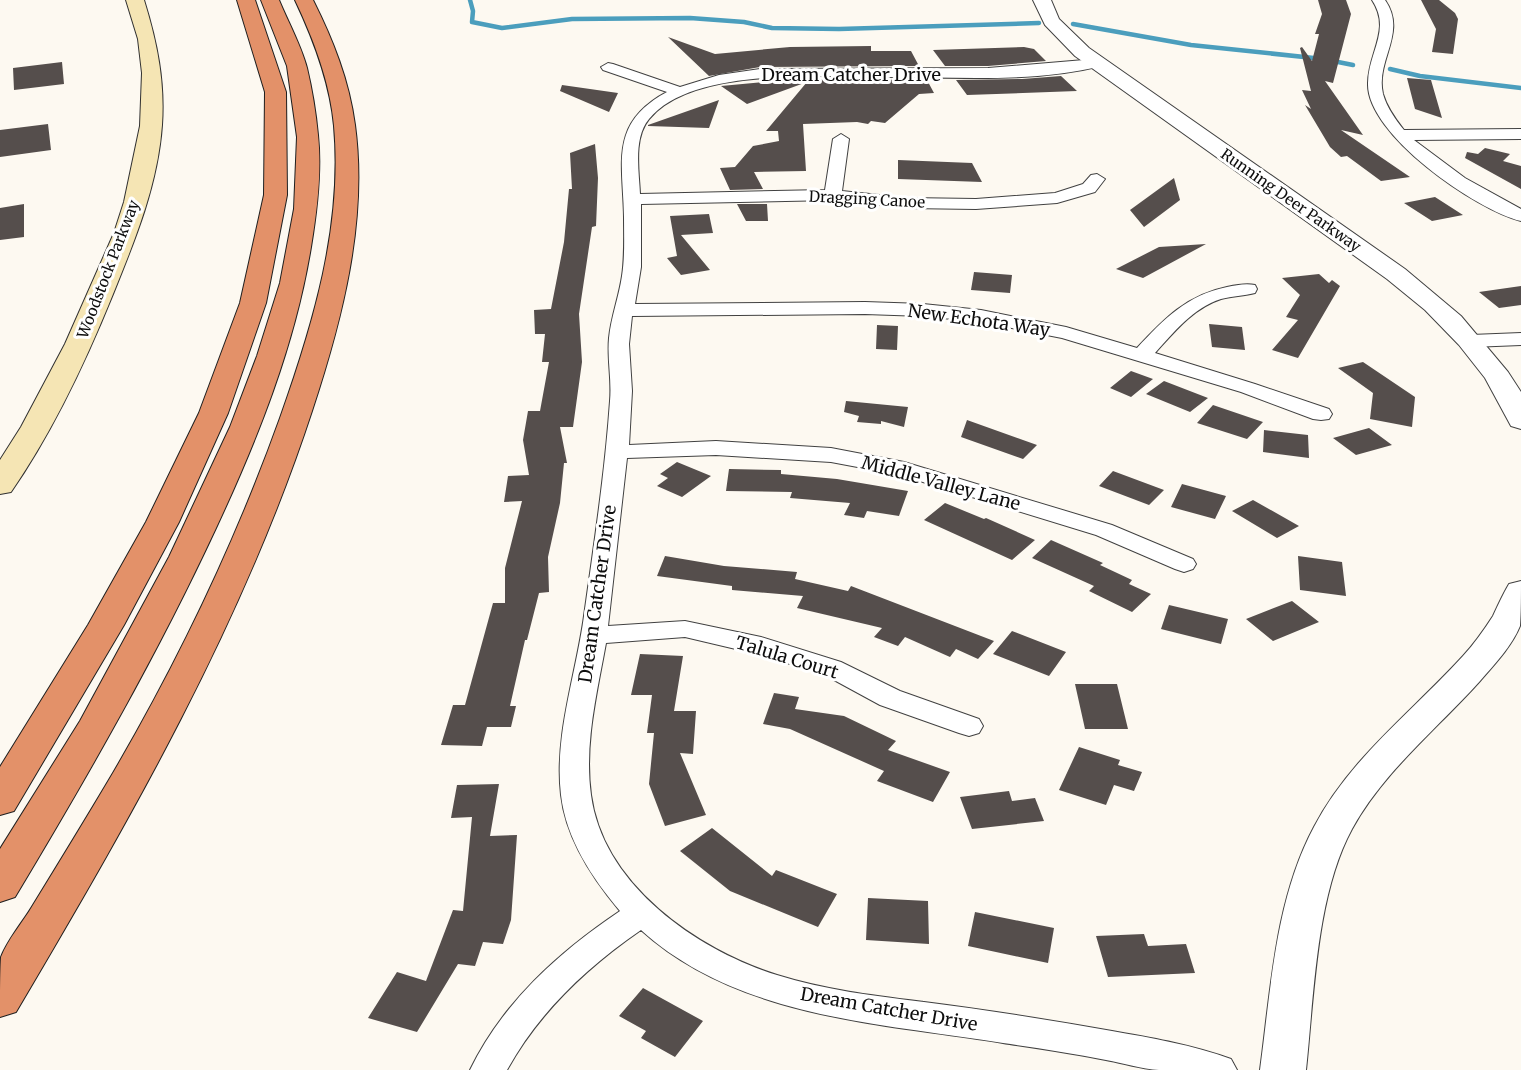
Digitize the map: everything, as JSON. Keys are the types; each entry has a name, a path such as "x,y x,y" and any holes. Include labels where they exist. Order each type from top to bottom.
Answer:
{"highway":[{"path":"0,800 90,651 163,517 212,416 239,349 266,255 277,190 280,147 279,109 272,67 246,0"},
{"path":"0,885 76,764 150,631 212,503 256,400 279,332 294,272 303,222 308,136 304,99 288,38 270,0"},
{"path":"0,998 97,841 171,704 228,589 288,444 326,324 340,254 346,196 346,145 334,72 320,31 304,0"}],"main road":[{"name":"Woodstock Parkway","path":"0,485 36,427 79,344 126,233 136,202 151,126 152,73 143,23 135,0"}],"street":[{"name":"Running Deer Parkway","path":"1042,0 1056,28 1096,63 1396,274 1442,312 1471,341 1499,379 1521,420"},
{"path":"1378,0 1387,11 1388,24 1376,65 1376,96 1389,120 1426,158 1456,180 1521,216"},
{"name":"Dream Catcher Drive","path":"1096,63 1001,73 773,72 733,78 681,92 646,112 634,130 631,148 632,270 619,336 621,397 595,634 573,750 577,804 595,853 626,898 641,913 699,954 738,974 775,989 862,1009 1107,1044 1219,1070"},
{"path":"608,67 681,92"},
{"path":"1402,135 1521,134"},
{"path":"833,195 841,139"},
{"name":"Dragging Canoe","path":"632,199 833,195 907,203 976,204 1058,198 1089,188 1097,179"},
{"path":"1140,357 1181,315 1202,300 1223,293 1248,289"},
{"name":"New Echota Way","path":"625,310 865,308 923,310 981,316 1066,333 1248,388 1321,414"},
{"path":"1471,341 1521,339"},
{"name":"Middle Valley Lane","path":"615,452 716,448 819,454 904,469 1104,530 1184,564"},
{"path":"1283,1070 1305,918 1316,874 1332,830 1378,766 1479,657 1500,631 1521,591"},
{"name":"Talula Court","path":"595,634 685,629 761,646 832,668 890,698 969,726"},
{"path":"488,1070 523,1014 542,992 587,950 641,913"}],"building":[{"path":"1318,0 1346,0 1351,14 1333,83 1325,81 1363,135 1341,130 1410,177 1381,181 1347,156 1341,157 1330,147 1305,105 1311,109 1302,90 1311,91 1300,48 1302,47 1312,61 1319,34 1315,34 1322,14"},
{"path":"1421,0 1439,0 1455,13 1458,19 1453,54 1432,52 1436,29"},
{"path":"668,37 715,54 790,47 871,46 871,51 911,51 919,66 760,67 709,76"},
{"path":"1024,47 1034,49 1046,61 988,66 945,66 933,50"},
{"path":"62,62 64,84 14,90 13,68"},
{"path":"1061,76 1077,91 967,95 956,80 1022,79"},
{"path":"1407,78 1431,80 1442,118 1415,109"},
{"path":"797,79 927,80 934,93 919,94 885,123 871,121 868,124 857,122 803,124 806,171 754,172 763,189 730,190 720,168 735,167 753,146 779,141 778,131 766,131 807,82 747,104 721,86"},
{"path":"562,85 618,93 609,112 560,91"},
{"path":"719,100 709,128 648,126 648,125"},
{"path":"48,124 51,150 0,157 0,130"},
{"path":"595,144 598,178 596,226 592,227 579,314 582,362 573,427 560,427 567,463 564,463 560,503 548,557 549,592 539,593 527,640 525,640 510,706 516,706 511,727 487,727 482,746 441,745 453,705 465,705 493,603 505,603 505,568 522,501 504,502 508,476 529,475 523,440 528,411 540,411 549,362 542,362 545,334 535,334 534,310 551,309 564,242 569,189 572,189 570,153"},
{"path":"1485,148 1510,154 1503,161 1521,166 1521,189 1465,158 1467,152 1478,154"},
{"path":"898,160 972,163 982,182 898,179"},
{"path":"1174,178 1180,200 1144,227 1130,210"},
{"path":"1435,197 1463,215 1432,221 1404,203"},
{"path":"24,204 24,237 0,240 0,208"},
{"path":"737,204 767,204 768,221 746,221"},
{"path":"709,214 713,233 681,235 710,270 681,275 667,258 677,256 670,216"},
{"path":"1206,244 1143,278 1116,269 1159,247"},
{"path":"974,272 1012,275 1010,293 971,290"},
{"path":"1319,274 1329,283 1332,280 1340,286 1298,358 1272,350 1298,320 1286,317 1300,295 1282,278"},
{"path":"1521,286 1521,305 1499,308 1479,292"},
{"path":"1209,324 1242,327 1245,350 1212,347"},
{"path":"877,325 898,326 897,350 876,349"},
{"path":"1363,362 1415,397 1412,427 1370,419 1373,393 1338,368"},
{"path":"1131,371 1153,379 1131,397 1110,388"},
{"path":"1164,381 1208,398 1190,412 1146,394"},
{"path":"846,401 908,407 904,427 881,421 881,424 857,422 859,416 844,412"},
{"path":"1213,405 1263,422 1247,439 1197,423"},
{"path":"967,420 1037,445 1023,459 961,437"},
{"path":"1369,428 1392,445 1356,455 1333,438"},
{"path":"1264,430 1308,435 1309,458 1263,452"},
{"path":"677,462 711,476 682,497 657,486 668,478 660,474"},
{"path":"729,469 781,470 781,474 837,479 908,491 899,516 867,511 864,518 844,515 850,503 790,498 792,492 726,491"},
{"path":"1113,471 1164,490 1149,505 1099,486"},
{"path":"1182,484 1226,496 1215,519 1171,507"},
{"path":"1253,500 1299,526 1277,538 1232,511"},
{"path":"945,503 1035,540 1012,560 924,520"},
{"path":"1051,540 1103,563 1100,565 1132,580 1129,584 1151,594 1132,612 1089,591 1094,586 1032,558"},
{"path":"665,556 724,566 797,572 795,579 848,591 851,586 994,641 978,659 956,649 950,657 905,637 898,646 874,637 882,628 797,608 803,596 732,590 732,586 657,576"},
{"path":"1298,556 1342,562 1346,596 1300,590"},
{"path":"1292,601 1319,622 1273,641 1246,619"},
{"path":"1169,605 1228,619 1221,644 1161,629"},
{"path":"1012,631 1066,652 1049,676 993,654"},
{"path":"640,654 683,656 674,711 696,711 693,754 680,753 706,815 665,826 649,784 654,733 647,733 652,695 631,695"},
{"path":"1075,684 1117,684 1128,729 1085,729"},
{"path":"774,693 799,697 795,709 844,716 896,741 888,750 950,772 933,802 877,781 884,771 790,729 763,724"},
{"path":"1079,747 1120,760 1118,765 1142,772 1134,791 1114,785 1106,805 1059,790"},
{"path":"499,784 490,836 517,835 511,920 503,944 483,942 475,966 458,964 417,1032 368,1018 397,972 426,981 453,910 463,911 472,817 451,818 457,785"},
{"path":"1009,791 1012,801 1035,798 1044,821 972,829 960,797"},
{"path":"712,828 772,876 776,870 837,894 818,927 730,891 680,851"},
{"path":"868,898 928,901 929,944 866,940"},
{"path":"975,912 1054,928 1048,963 968,946"},
{"path":"1144,934 1148,946 1186,944 1195,973 1108,977 1096,936"},
{"path":"643,988 703,1021 675,1057 641,1038 646,1031 619,1016"}],"waterway":[{"path":"470,0 473,11 472,22 502,28 572,19 690,18 744,22 772,28 839,29 1039,23"},
{"path":"1073,24 1191,45 1323,59 1353,65"},
{"path":"1390,69 1420,76 1521,88"}]}
